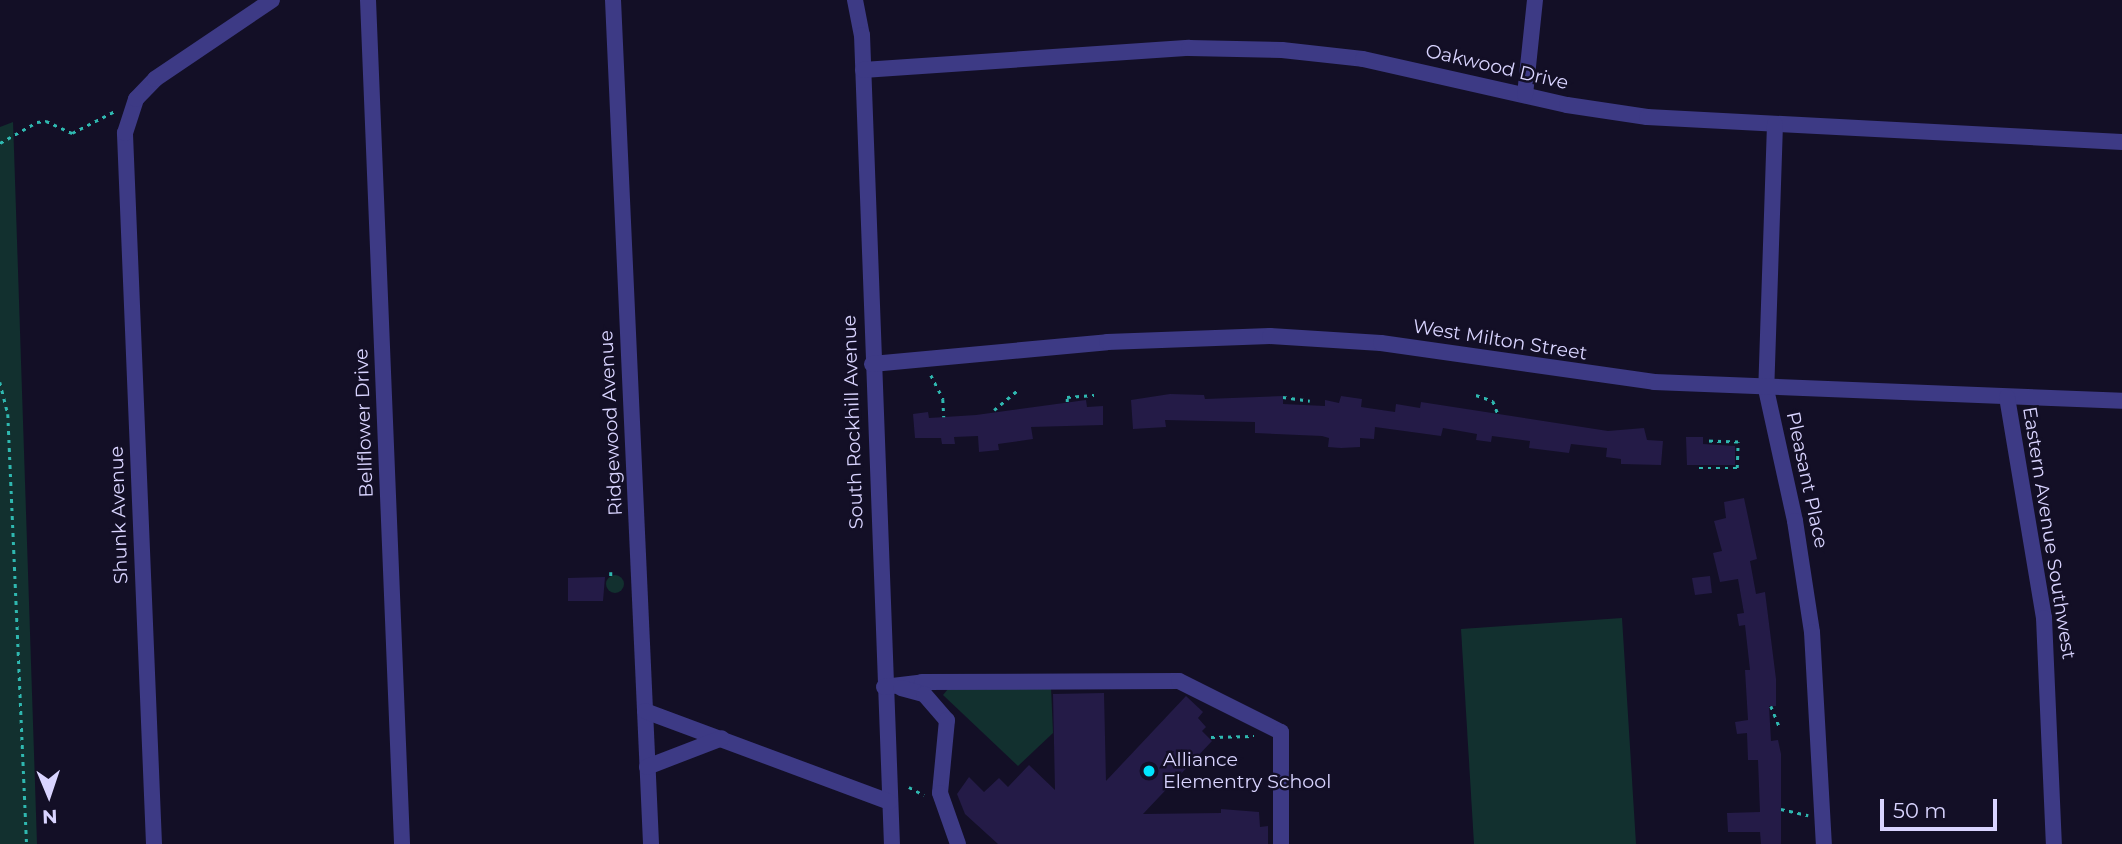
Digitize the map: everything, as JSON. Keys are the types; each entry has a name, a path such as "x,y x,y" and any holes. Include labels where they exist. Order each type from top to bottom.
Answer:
{"street":[{"path":"136,99 186,56 272,0"},
{"name":"Bellflower Drive","path":"368,0 402,844"},
{"name":"Ridgewood Avenue","path":"613,0 651,844"},
{"name":"South Rockhill Avenue","path":"855,0 863,70 884,687 892,844"},
{"path":"1525,95 1535,0"},
{"name":"Oakwood Drive","path":"863,70 1189,48 1259,49 1363,59 1525,95 1647,117 2122,142"},
{"name":"Shunk Avenue","path":"136,99 125,133 154,844"},
{"name":"Pleasant Place","path":"1775,124 1766,389 1795,521 1812,632 1824,844"},
{"name":"West Milton Street","path":"872,364 1177,337 1270,336 1381,344 1599,377 1766,389 2122,401"},
{"name":"Eastern Avenue Southwest","path":"2007,397 2044,618 2054,844"},
{"path":"884,687 922,682 1179,681 1281,732 1281,844"},
{"path":"884,687 924,694 947,720 940,793 958,844"},
{"path":"645,711 890,802"},
{"path":"647,766 722,738"}],"path":[{"path":"0,143 37,122 46,121 72,133 136,99"},
{"path":"930,375 943,399 944,417"},
{"path":"0,382 8,414 27,844"},
{"path":"994,410 1018,390"},
{"path":"1476,394 1493,401 1498,414"},
{"path":"1067,401 1067,397 1094,395"},
{"path":"1283,397 1310,401"},
{"path":"1699,468 1737,468 1738,442 1706,441"},
{"path":"611,572 611,579"},
{"path":"1771,706 1779,726"},
{"path":"1211,737 1259,736"},
{"path":"909,787 932,799"},
{"path":"1781,809 1808,815"}],"green space":[{"path":"13,122 37,844 0,844 0,127"},
{"path":"611,575 619,575 624,584 622,591 611,593 606,588 606,580"},
{"path":"1622,618 1636,844 1474,844 1461,629"},
{"path":"1051,687 1053,733 1018,766 943,695 948,689"}],"building":[{"path":"1170,394 1204,395 1205,399 1283,396 1283,404 1325,406 1325,400 1339,403 1341,396 1362,399 1361,407 1395,412 1396,404 1420,408 1421,402 1608,431 1644,428 1647,440 1663,441 1661,465 1621,464 1621,459 1606,457 1607,448 1571,444 1569,453 1529,448 1530,441 1492,436 1491,442 1476,440 1477,434 1443,428 1441,436 1375,427 1374,439 1360,438 1360,447 1341,448 1328,447 1329,438 1322,436 1255,433 1255,422 1165,420 1166,427 1133,429 1131,400"},
{"path":"1086,400 1087,407 1103,406 1103,425 1031,427 1033,439 998,444 999,450 979,452 978,436 954,437 955,444 942,444 941,438 915,438 913,414 928,412 929,418 976,415"},
{"path":"1686,437 1703,437 1703,444 1735,446 1735,465 1687,465"},
{"path":"1744,498 1757,559 1750,561 1756,594 1765,592 1776,679 1776,706 1769,706 1771,741 1778,740 1781,754 1781,844 1761,844 1760,832 1728,832 1727,813 1760,812 1758,760 1748,760 1747,733 1737,734 1735,722 1748,720 1745,670 1750,670 1745,625 1739,626 1737,614 1744,613 1738,579 1720,582 1713,553 1722,551 1714,521 1726,518 1724,502"},
{"path":"1710,576 1712,593 1695,595 1692,578"},
{"path":"605,577 603,601 568,601 568,578"},
{"name":"Alliance Elementry School","path":"1104,693 1106,781 1186,696 1203,712 1198,718 1206,727 1202,731 1212,741 1143,814 1221,813 1221,809 1259,812 1260,827 1268,826 1268,844 998,844 965,814 957,794 969,777 984,792 999,778 1008,787 1029,765 1055,790 1053,694"}],"place":[{"name":"Alliance Elementry School","path":"1149,771"}]}
